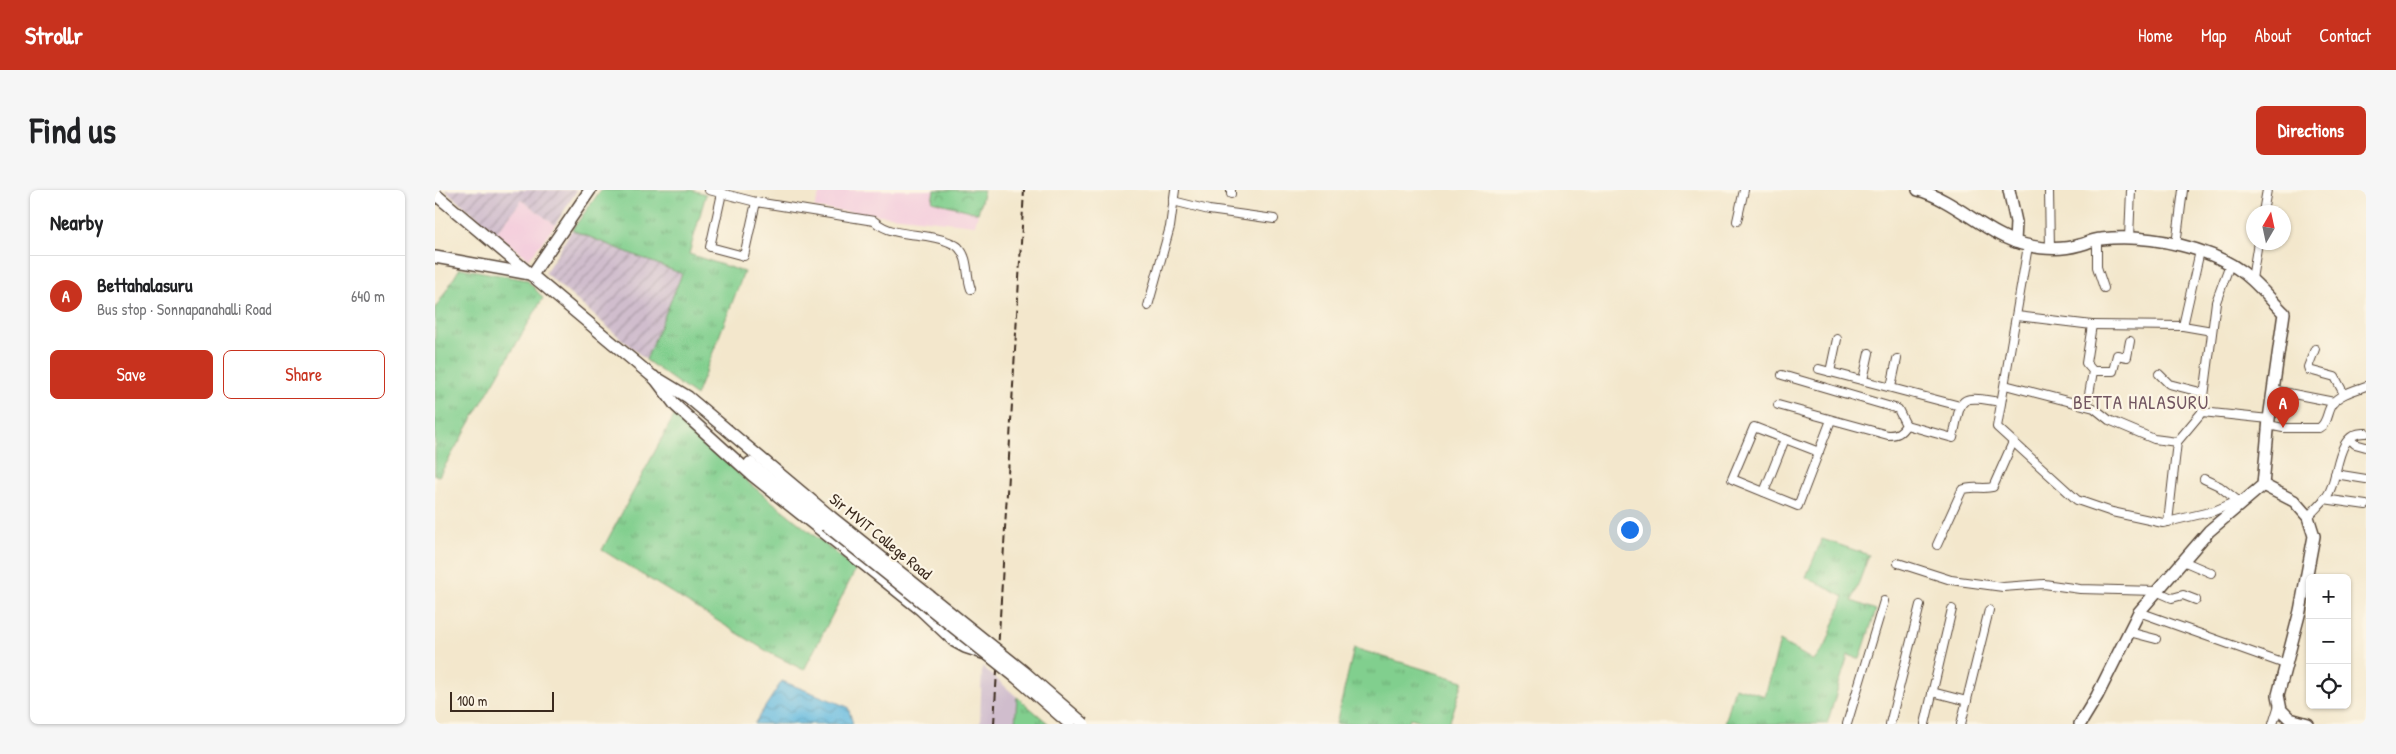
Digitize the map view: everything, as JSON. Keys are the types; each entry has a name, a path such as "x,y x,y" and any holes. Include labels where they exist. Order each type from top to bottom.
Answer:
{"main road":[{"path":"435,257 532,275 590,190"},
{"path":"1918,190 1949,203 2015,242 2028,246 2050,249 2079,245 2097,239 2129,238 2176,245 2199,251 2229,264 2252,279 2284,313 2268,422 2263,485 2209,532 2139,612 2097,696 2080,724"},
{"path":"2008,191 2016,222 2015,242"},
{"name":"Sir MVIT College Road","path":"435,194 654,377 688,397 829,521 1070,724"},
{"name":"Sir MVIT College Road","path":"654,377 676,406 752,475 920,609 955,641 965,647 986,654 1063,724"},
{"path":"2263,485 2294,501 2308,517 2315,536 2300,611 2278,695 2281,710 2290,719 2308,724"},
{"name":"Sir MVIT College Road","path":"829,521 1023,671 1084,724"}],"street":[{"path":"709,190 756,202 874,221 888,230 930,235 941,239 959,247 965,259 971,289"},
{"path":"1147,306 1170,227 1175,190"},
{"path":"1737,221 1744,190"},
{"path":"2049,190 2050,249"},
{"path":"2129,238 2131,190"},
{"path":"2176,245 2183,190"},
{"path":"2264,205 2267,190"},
{"path":"722,194 710,247 744,256 756,202"},
{"path":"1173,201 1209,210 1274,219"},
{"path":"2097,239 2097,267 2104,288"},
{"path":"2028,246 1997,427 2077,500 2140,520 2169,522 2214,511 2251,495"},
{"path":"2252,279 2257,250"},
{"path":"2183,326 2190,285 2199,251"},
{"path":"2169,522 2177,442 2202,412 2216,302 2229,264"},
{"path":"2017,316 2092,325 2183,326 2212,331"},
{"path":"2092,325 2086,363 2093,371 2113,371 2117,355 2127,357 2130,341"},
{"path":"1830,372 1837,339"},
{"path":"2315,349 2309,370 2335,377 2345,394"},
{"path":"1863,380 1869,353"},
{"path":"1891,387 1897,359"},
{"path":"1819,369 1960,406"},
{"path":"2087,406 2093,371"},
{"path":"1782,374 1898,409 1905,425"},
{"path":"2159,374 2169,384 2204,393"},
{"path":"2005,385 2094,408 2109,420 2154,439 2177,442"},
{"path":"2202,412 2268,422 2283,428 2319,428 2323,426 2334,402 2345,394 2366,386"},
{"path":"2273,390 2334,402"},
{"path":"1905,425 1953,438 1960,406 1965,400 1971,397 2001,402"},
{"path":"1778,404 1888,435 1897,435 1905,425"},
{"path":"1819,452 1754,427 1731,478 1798,506 1819,452 1831,420"},
{"path":"2308,517 2327,496 2341,451 2357,434 2366,433"},
{"path":"1764,492 1785,439"},
{"path":"2351,439 2355,444 2366,447"},
{"path":"1937,545 1962,490 1970,486 1986,489 1993,487 2013,442"},
{"path":"2335,474 2366,479"},
{"path":"2203,479 2219,486 2238,501"},
{"path":"2323,499 2366,505"},
{"path":"2183,561 2211,573"},
{"path":"1898,563 1951,580 2003,587 2044,584 2080,589 2156,591 2172,598 2183,595 2196,600"},
{"path":"1847,724 1884,601"},
{"path":"1890,724 1920,605"},
{"path":"1925,724 1952,609"},
{"path":"1961,724 1989,610"},
{"path":"2139,612 2285,664"},
{"path":"2129,632 2156,639"},
{"path":"1933,692 1967,701"},
{"path":"2273,724 2280,703"}],"shaded area":[{"path":"445,190 577,190 555,225 522,200 496,233"},
{"path":"821,190 984,190 975,225 814,208"},
{"path":"522,200 555,225 529,259 496,233"},
{"path":"572,230 682,274 646,360 545,273"},
{"path":"982,666 1017,697 1015,724 980,724"}],"green space":[{"path":"601,190 691,190 706,194 689,254 744,272 696,396 646,360 682,274 572,230"},
{"path":"934,190 984,190 978,213 932,201"},
{"path":"460,268 527,280 543,298 439,476 435,475 435,309"},
{"path":"675,414 750,484 856,569 804,670 770,653 602,550"},
{"path":"1822,539 1869,555 1852,601 1876,610 1860,659 1848,655 1827,724 1725,724 1735,687 1765,696 1780,641 1814,661 1826,645 1844,597 1806,577"},
{"path":"1354,648 1463,681 1449,724 1434,724 1410,718 1408,724 1336,724"},
{"path":"1017,697 1049,724 1015,724"}],"water":[{"path":"782,681 848,707 853,724 754,724"}],"railway":[{"path":"994,724 1024,190"}],"place":[{"name":"Bettahalasuru","path":"2283,428"}],"district":[{"name":"BETTA HALASURU","path":"2141,402"}]}
